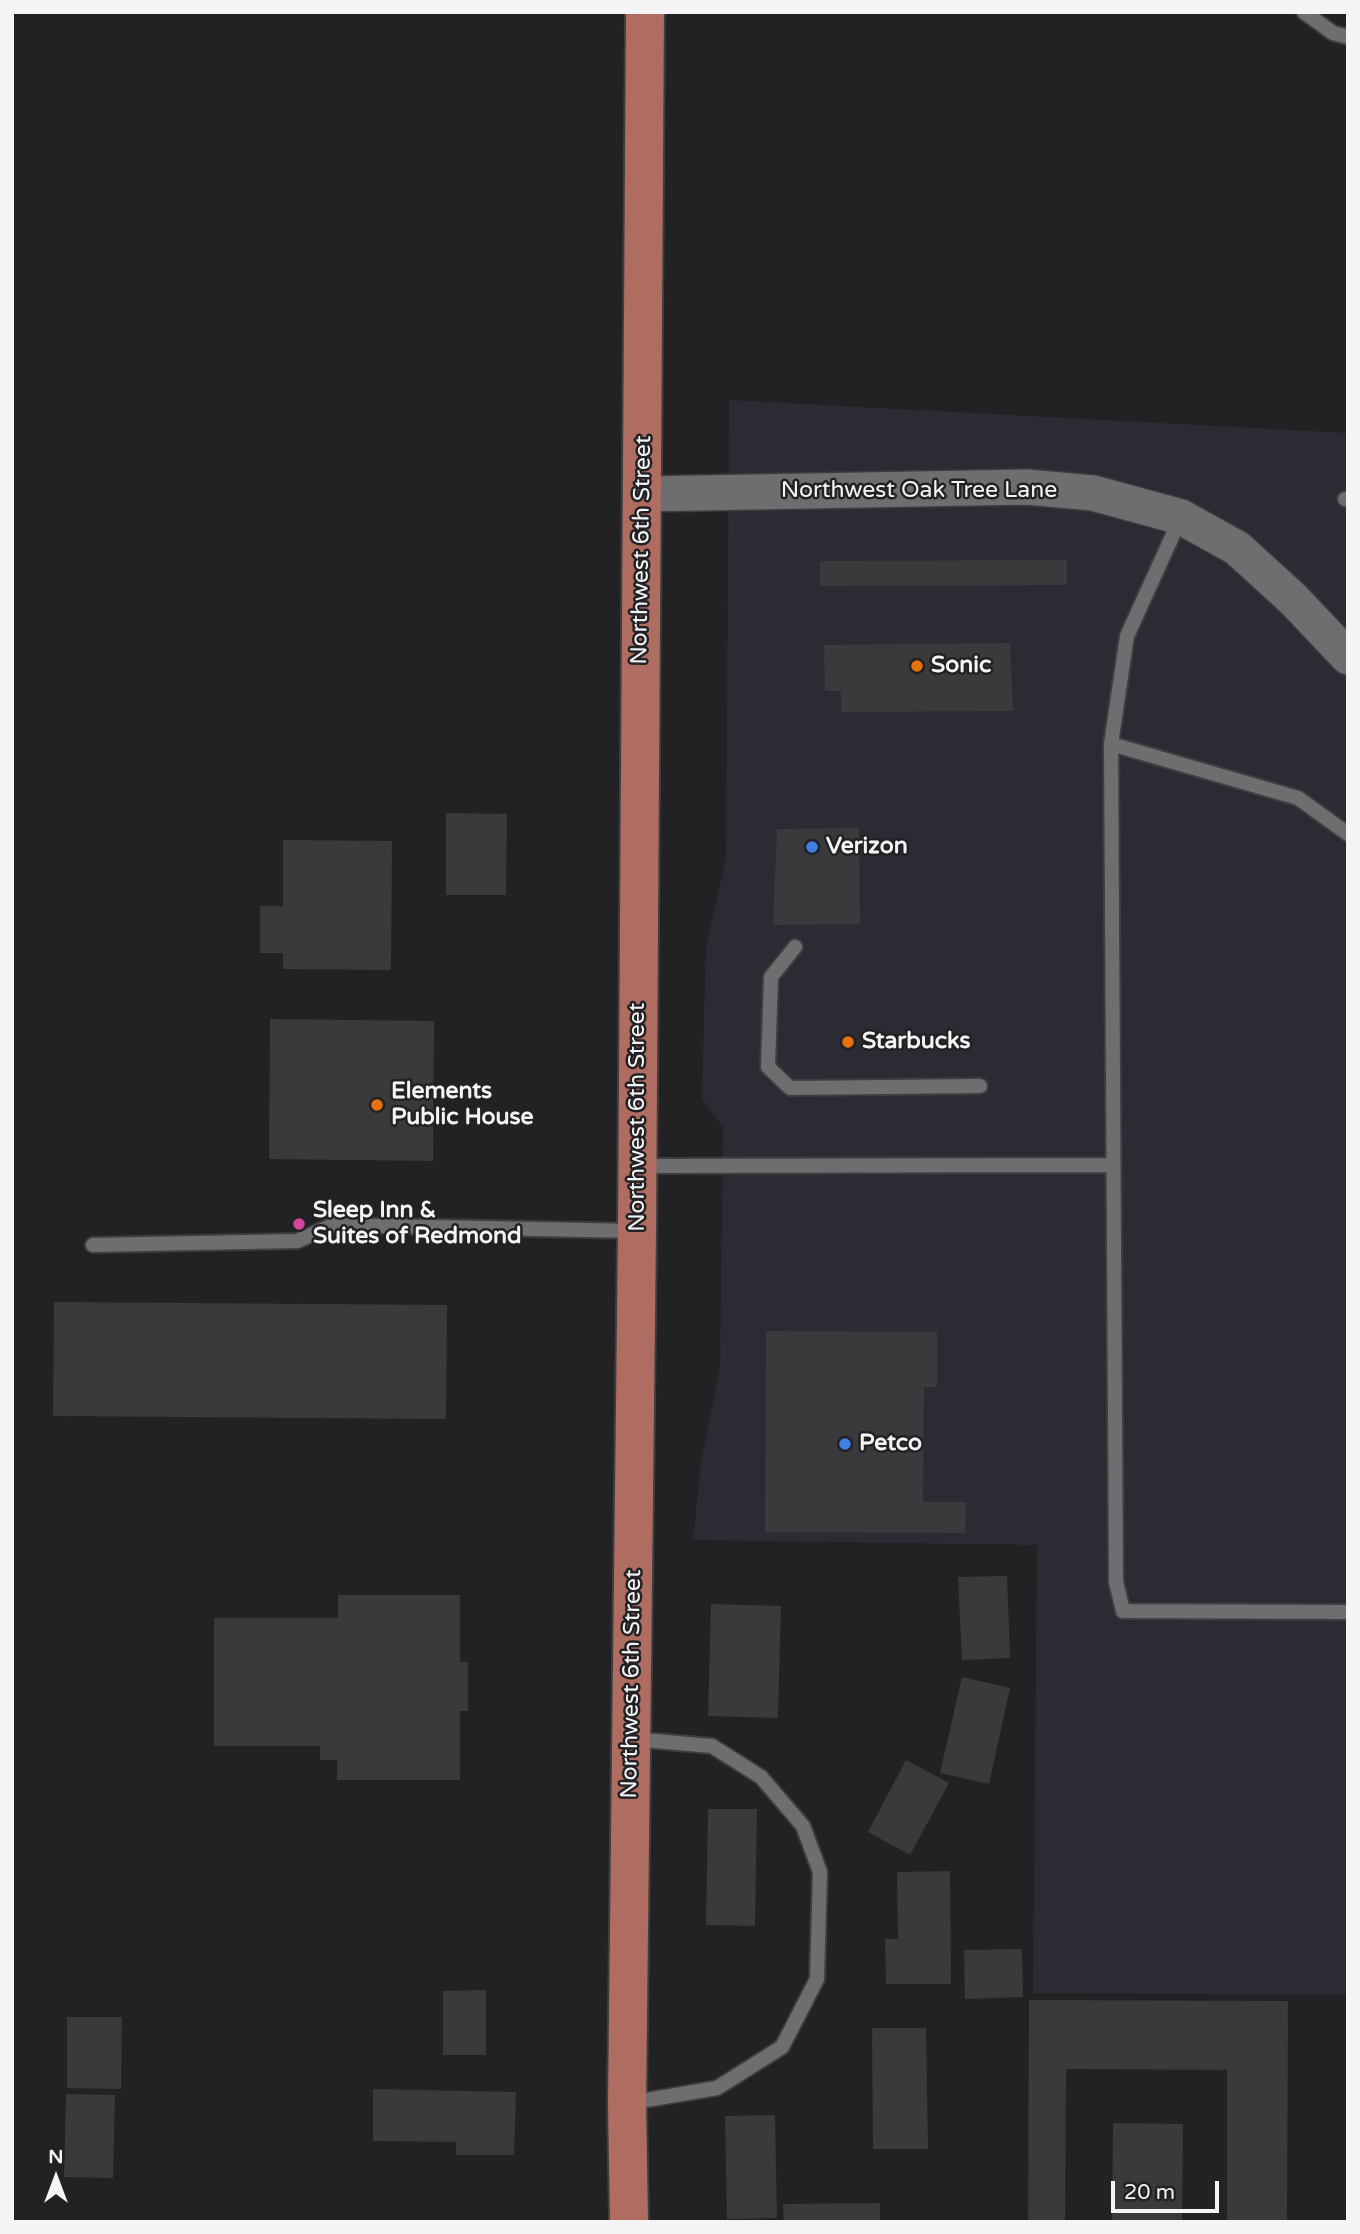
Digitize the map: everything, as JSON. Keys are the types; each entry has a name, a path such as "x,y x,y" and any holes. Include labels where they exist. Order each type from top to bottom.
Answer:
{"main road":[{"name":"Northwest 6th Street","path":"629,2222 627,2103 638,1166 638,810 643,494 645,12"}],"street":[{"name":"Northwest Oak Tree Lane","path":"643,494 1027,487 1093,493 1181,517 1237,548 1293,599 1348,657"}],"lane":[{"path":"1304,12 1333,33 1348,37"},
{"path":"1181,517 1127,636 1111,744 1116,1582 1123,1611 1348,1612"},
{"path":"1111,744 1298,798 1348,834"},
{"path":"795,947 771,977 770,990 768,1066 790,1088 980,1087"},
{"path":"638,1166 1113,1165"},
{"path":"93,1245 296,1241 333,1225 637,1231"},
{"path":"627,2103 717,2088 782,2046 817,1979 820,1872 803,1826 761,1777 712,1746 632,1739"}],"shaded area":[{"path":"729,400 1348,433 1348,1995 1033,1993 1037,1545 693,1540 701,1462 720,1366 723,1128 702,1098 706,947 726,858"}],"building":[{"path":"1067,560 1067,585 820,586 820,561"},
{"name":"Sonic","path":"1010,643 1013,711 841,712 841,691 825,691 824,645"},
{"path":"446,813 507,814 506,895 446,895"},
{"path":"859,828 860,924 773,925 777,829"},
{"path":"283,840 392,841 391,970 283,969 283,953 260,953 260,906 283,906"},
{"path":"270,1019 434,1021 433,1161 269,1159"},
{"path":"54,1302 447,1305 446,1419 53,1416"},
{"name":"Petco","path":"766,1331 937,1332 937,1387 924,1387 923,1502 966,1502 965,1533 765,1532"},
{"path":"1007,1576 1010,1658 962,1660 958,1577"},
{"path":"338,1595 460,1595 460,1662 468,1662 468,1711 460,1711 460,1780 337,1780 337,1760 320,1760 320,1746 214,1746 214,1618 338,1618"},
{"path":"711,1604 781,1606 778,1718 708,1716"},
{"path":"962,1677 1010,1688 989,1784 940,1773"},
{"path":"906,1760 949,1783 910,1855 868,1832"},
{"path":"708,1809 757,1809 755,1926 706,1925"},
{"path":"950,1871 951,1984 886,1984 885,1939 898,1939 897,1872"},
{"path":"1022,1949 1023,1997 965,1999 964,1950"},
{"path":"486,1990 486,2055 443,2055 443,1991"},
{"path":"1029,2000 1288,2001 1287,2222 1227,2222 1227,2070 1066,2069 1065,2222 1028,2222"},
{"path":"67,2017 122,2017 121,2089 67,2088"},
{"path":"872,2028 926,2028 928,2149 873,2149"},
{"path":"373,2089 516,2092 514,2155 456,2155 456,2142 373,2141"},
{"path":"66,2094 115,2095 113,2178 64,2177"},
{"path":"775,2115 777,2218 727,2219 725,2116"},
{"path":"1113,2123 1183,2124 1182,2222 1112,2222"},
{"path":"880,2203 880,2222 784,2222 783,2204"}],"place":[{"name":"Sonic","path":"917,666"},
{"name":"Verizon","path":"812,847"},
{"name":"Starbucks","path":"848,1042"},
{"name":"Elements Public House","path":"377,1105"},
{"name":"Sleep Inn & Suites of Redmond","path":"299,1224"},
{"name":"Petco","path":"845,1444"}]}
